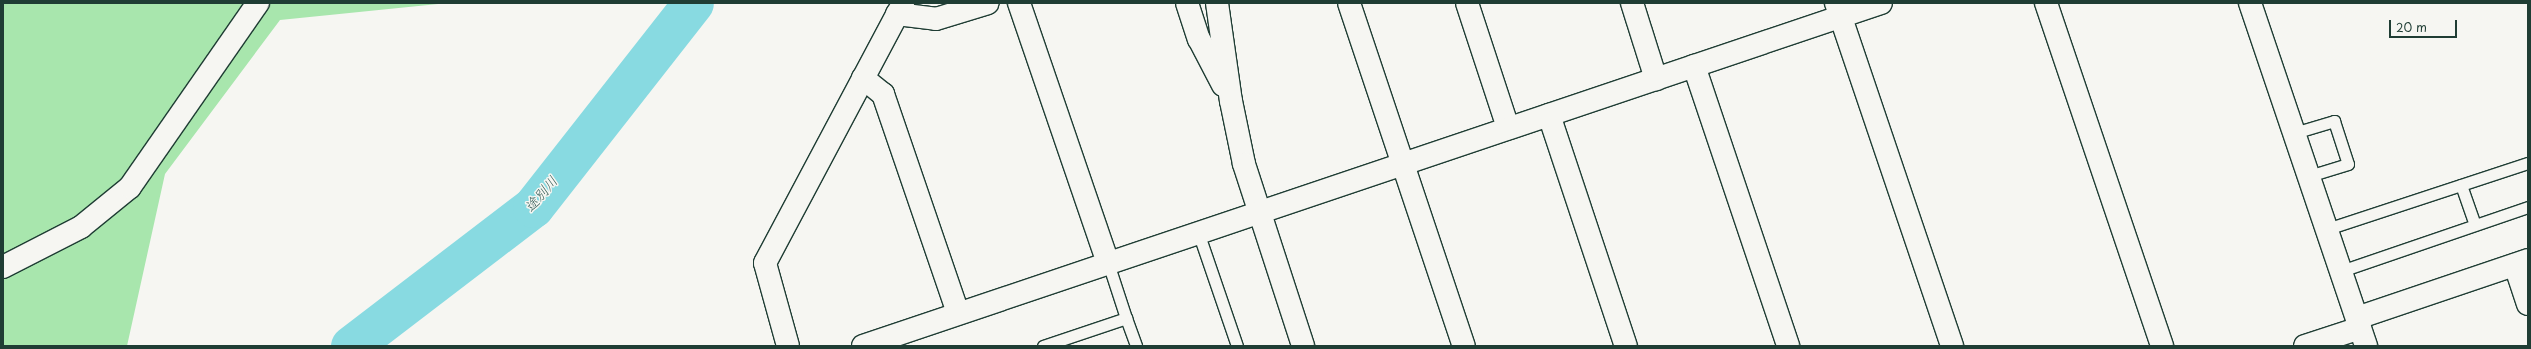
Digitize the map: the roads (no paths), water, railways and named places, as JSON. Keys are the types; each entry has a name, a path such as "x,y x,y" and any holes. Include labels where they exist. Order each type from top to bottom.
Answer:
{"street":[{"path":"3,267 81,227 130,186 258,3"},
{"path":"788,346 765,263 900,8 936,19 988,3"},
{"path":"1020,3 1108,263"},
{"path":"1187,3 1199,39 1231,100"},
{"path":"1217,3 1231,100 1244,164 1303,346"},
{"path":"1349,3 1464,346"},
{"path":"1466,3 1508,128"},
{"path":"1632,3 1656,79"},
{"path":"863,346 1694,66 1839,10 1881,3"},
{"path":"2046,3 2162,346"},
{"path":"2250,3 2361,331"},
{"path":"1839,10 1946,344"},
{"path":"1694,66 1788,346"},
{"path":"864,78 883,94 958,313"},
{"path":"1549,115 1626,346"},
{"path":"2305,346 2361,331 2522,262 2528,304"}],"lane":[{"path":"2294,133 2334,121 2348,164 2309,176"},
{"path":"2327,229 2528,163"},
{"path":"2461,185 2475,225"},
{"path":"2341,271 2528,208"},
{"path":"1198,232 1237,346"},
{"path":"1108,263 1136,346"},
{"path":"1043,346 1126,318"}],"waterway":[{"name":"途別川","path":"351,346 533,207 693,3"}]}
